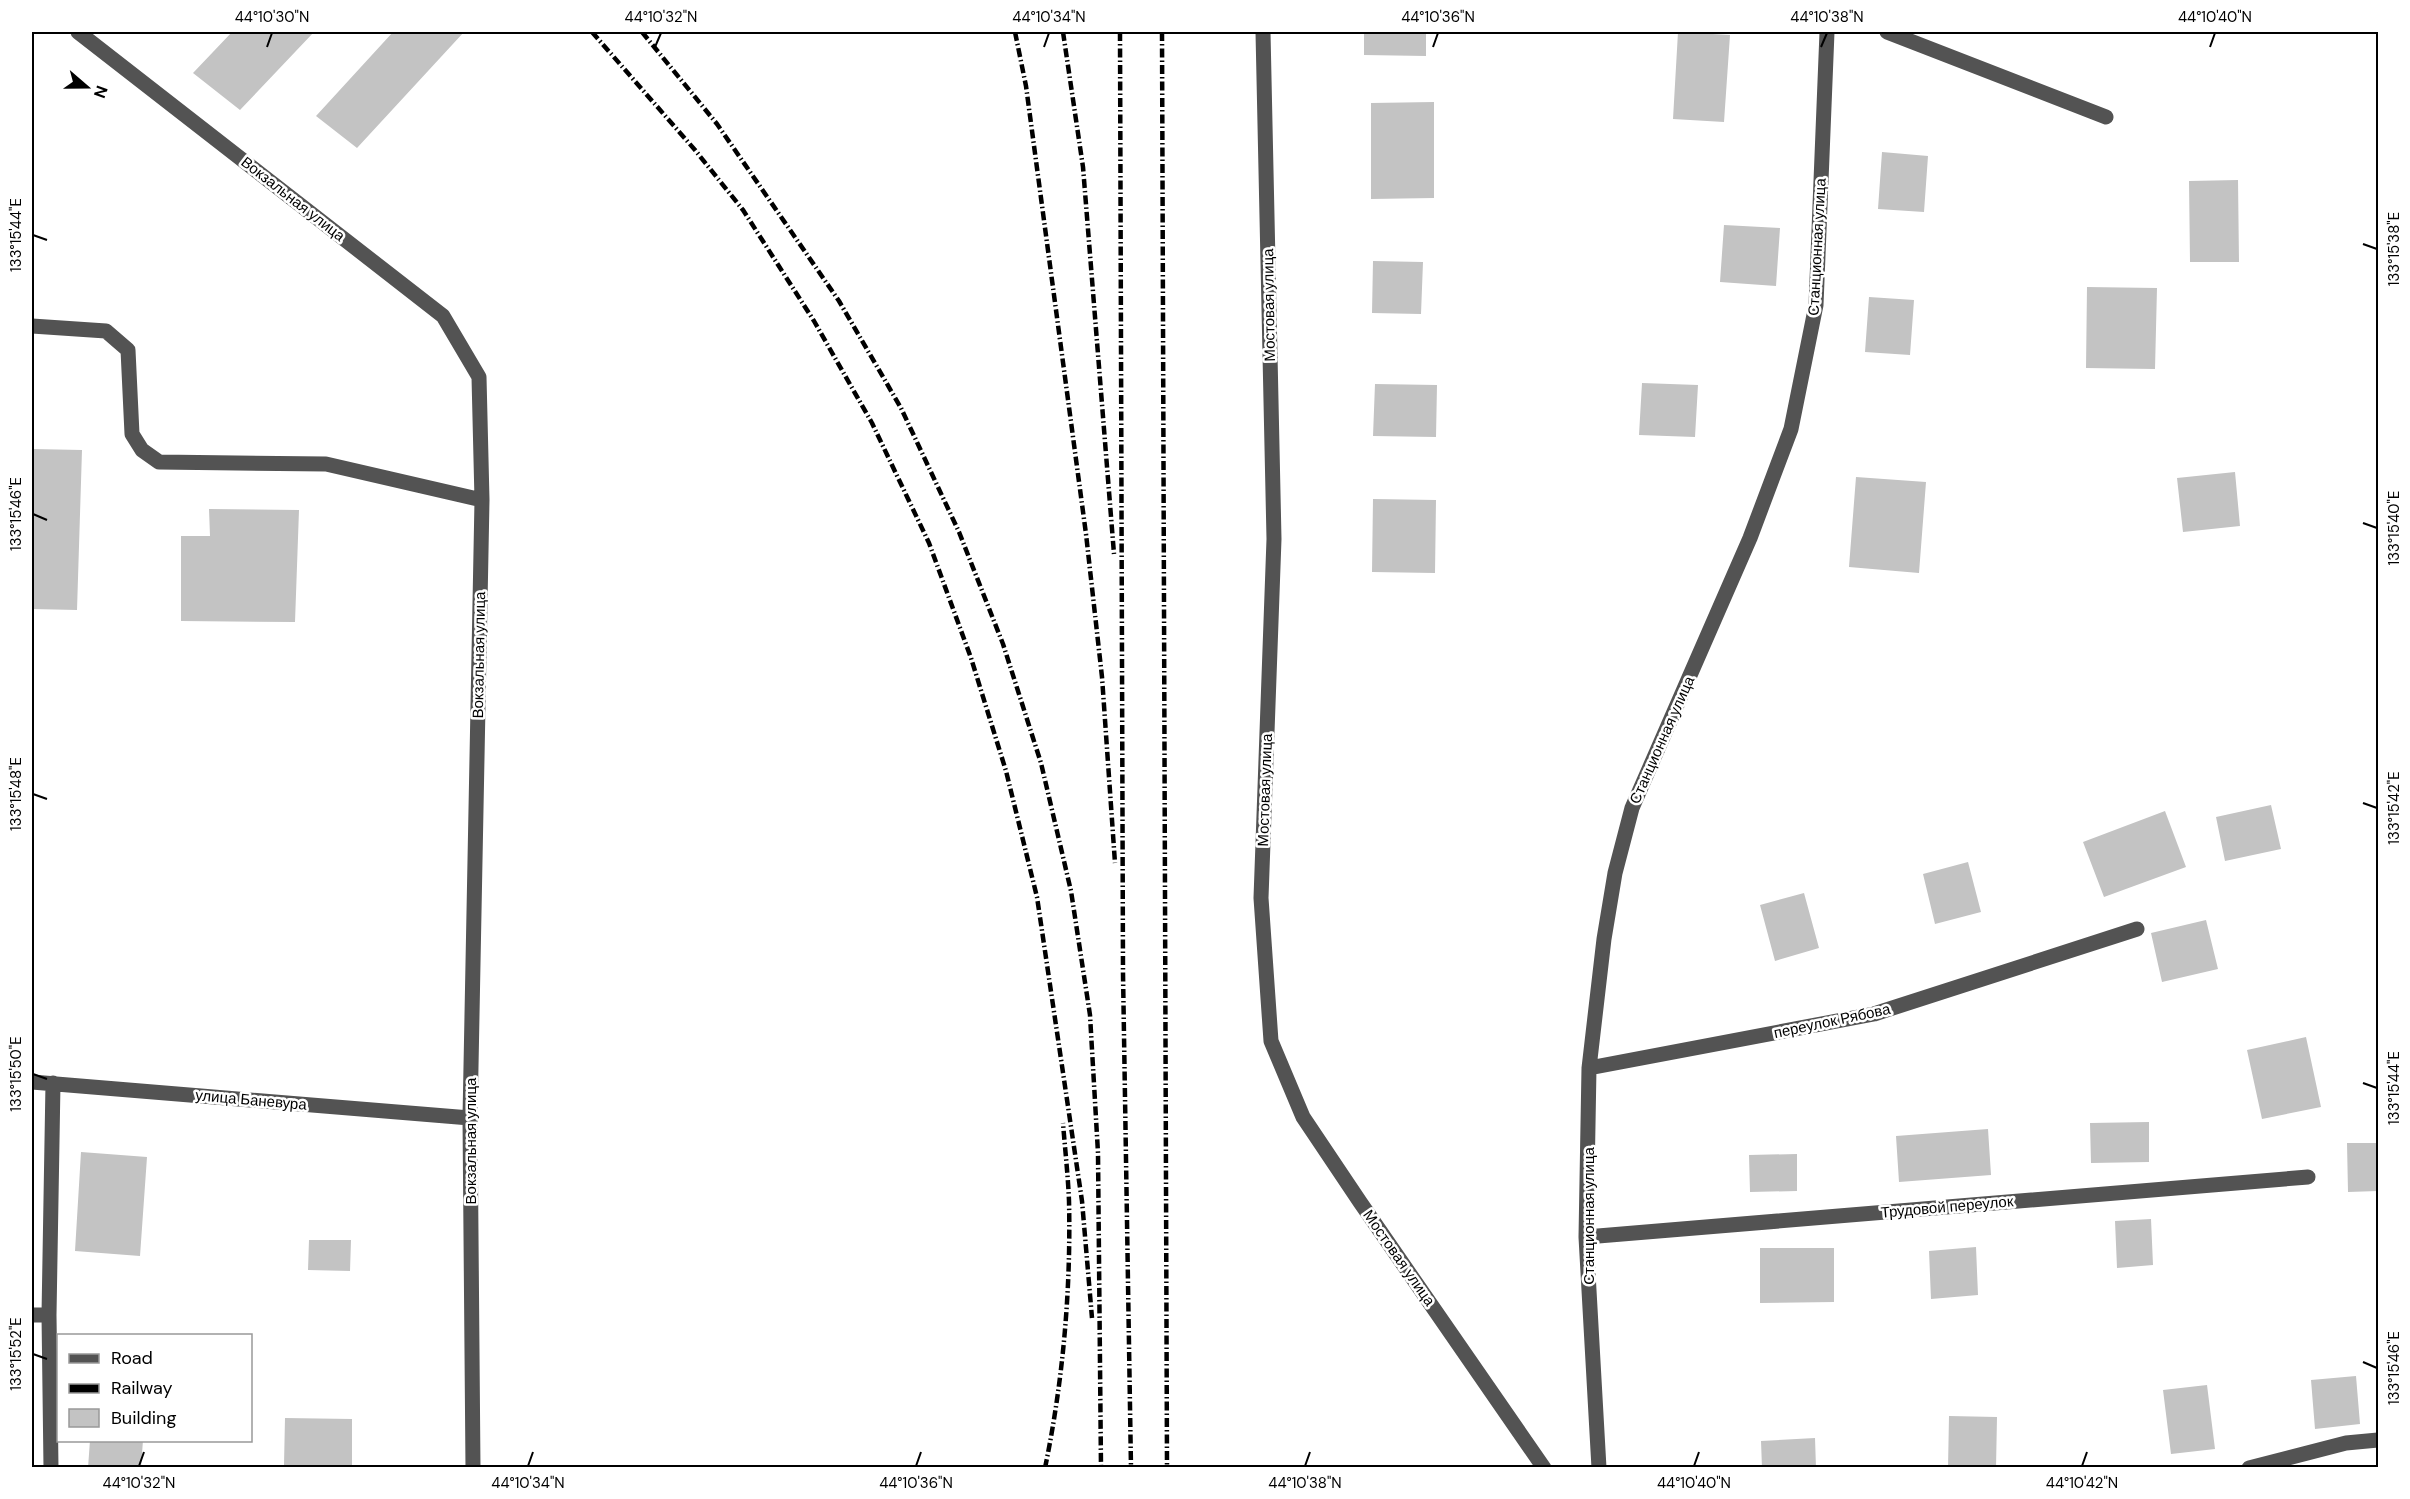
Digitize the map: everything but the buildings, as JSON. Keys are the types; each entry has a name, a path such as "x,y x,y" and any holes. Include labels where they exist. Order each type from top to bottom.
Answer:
{"street":[{"name":"Вокзальная улица","path":"78,32 443,315 479,377 482,500 470,1118 473,1467"},
{"name":"Мостовая улица","path":"1263,32 1274,539 1261,898 1271,1041 1303,1117 1359,1202 1544,1467"},
{"name":"Станционная улица","path":"1599,1467 1586,1236 1589,1068 1604,939 1615,873 1632,808 1750,538 1791,429 1816,305 1827,32"},
{"path":"1887,32 2106,117"},
{"path":"32,326 106,331 128,350 132,434 142,450 159,462 326,464 482,500"},
{"name":"переулок Рябова","path":"1589,1068 1874,1014 2137,929"},
{"name":"улица Баневура","path":"32,1082 470,1118"},
{"path":"51,1467 49,1315 53,1083"},
{"name":"Трудовой переулок","path":"1586,1236 2308,1177"},
{"path":"32,1315 49,1315"},
{"path":"2249,1467 2346,1443 2379,1440"}],"railway":[{"path":"592,32 695,150 743,210 814,321 872,423 929,543 971,658 1006,771 1037,897 1082,1201 1092,1318"},
{"path":"642,32 717,124 839,301 901,408 959,532 1003,644 1041,763 1071,891 1090,1015 1098,1153 1101,1468"},
{"path":"1015,32 1026,86 1086,534 1102,677 1115,863"},
{"path":"1063,32 1083,167 1114,554"},
{"path":"1120,32 1123,973 1131,1468"},
{"path":"1162,32 1167,1468"},
{"path":"1045,1468 1061,1369 1069,1268 1069,1201 1063,1123"}]}
